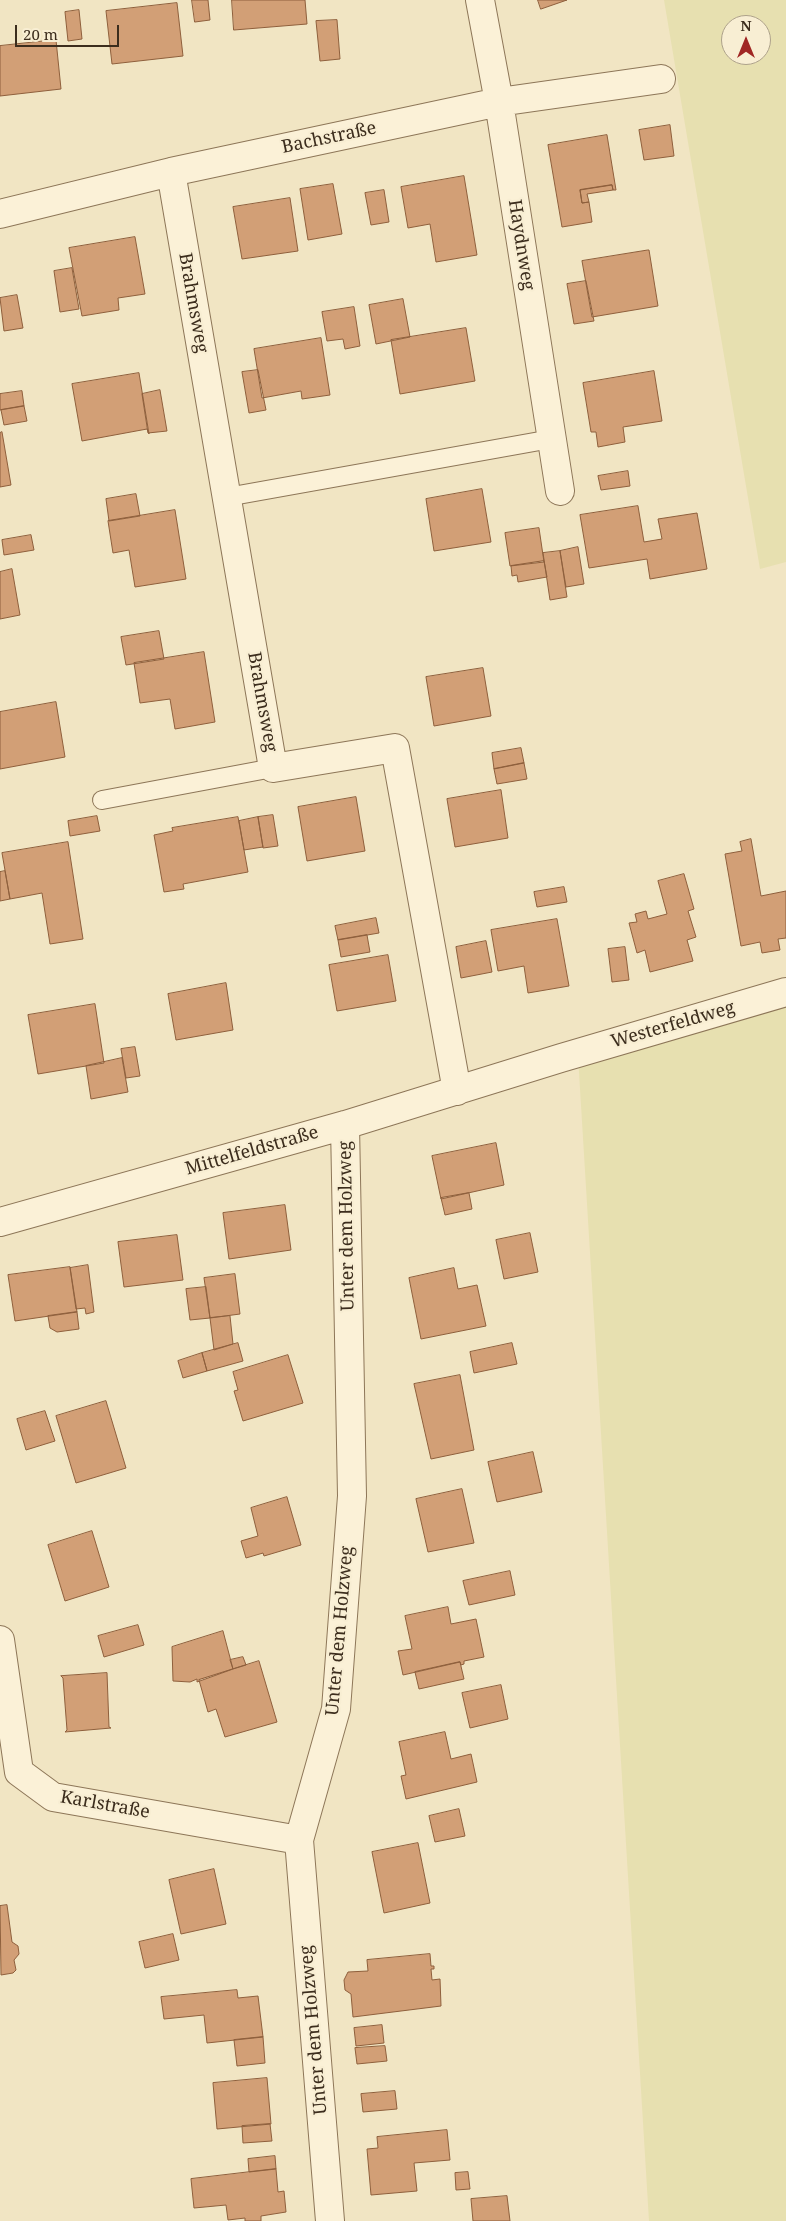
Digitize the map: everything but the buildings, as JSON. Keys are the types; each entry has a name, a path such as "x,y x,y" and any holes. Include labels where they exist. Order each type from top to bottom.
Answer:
{"street":[{"name":"Haydnweg","path":"480,0 499,102 560,491"},
{"name":"Bachstraße","path":"0,214 171,172 499,102 661,80"},
{"name":"Brahmsweg","path":"171,172 273,768 395,748 457,1091"},
{"name":"Westerfeldweg","path":"561,1058 786,992"},
{"name":"Mittelfeldstraße","path":"0,1222 345,1125 561,1058"},
{"name":"Unter dem Holzweg","path":"330,2221 299,1840 336,1709 352,1496 345,1125"},
{"name":"Karlstraße","path":"0,1640 19,1772 53,1797 299,1840"}],"lane":[{"path":"227,497 552,439"},
{"path":"102,800 273,768"}],"shaded area":[{"path":"664,0 786,0 786,562 760,569"},
{"path":"786,996 786,2221 649,2221 578,1056"}]}
